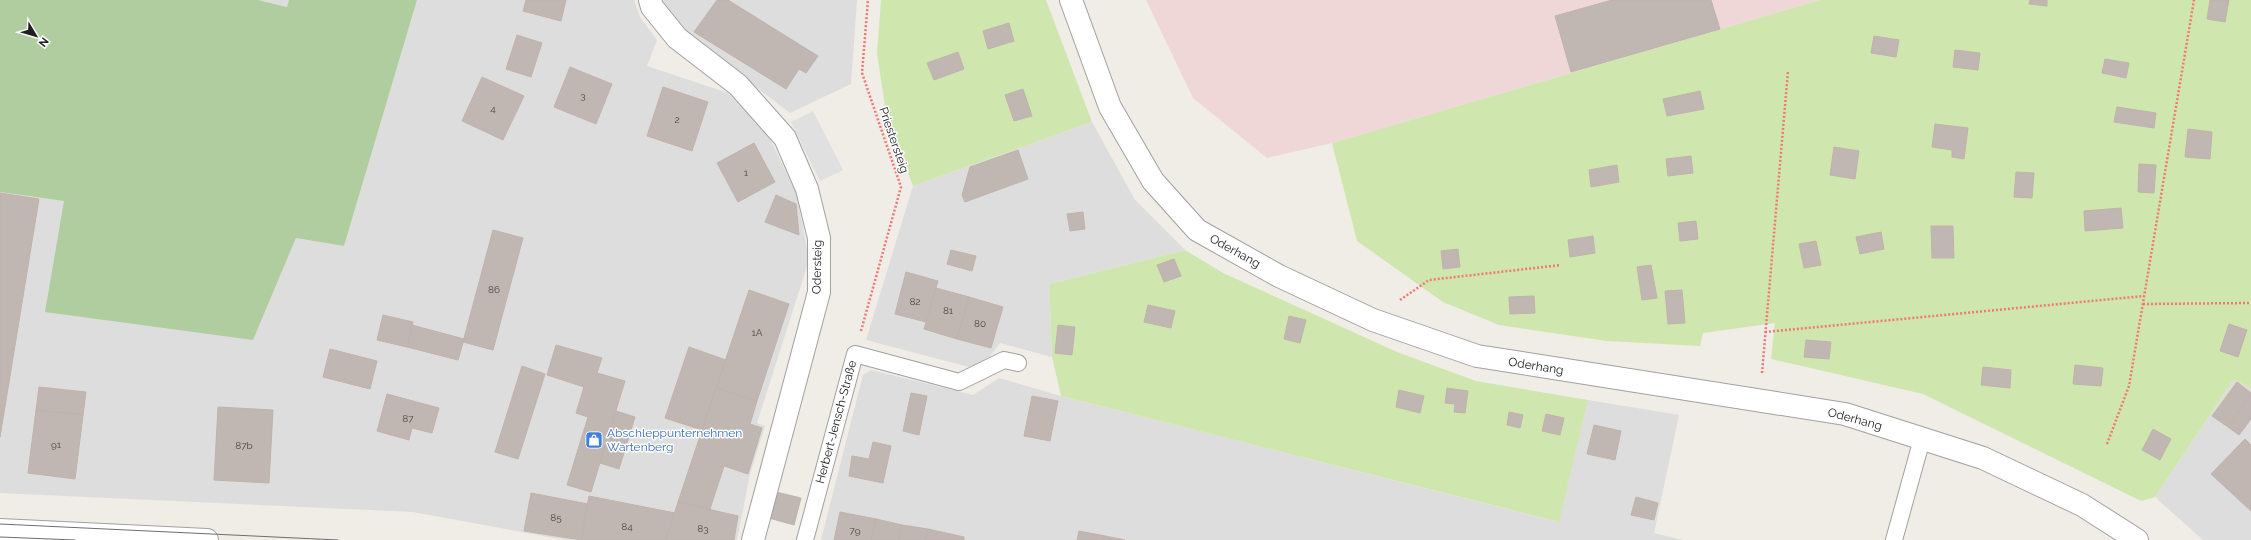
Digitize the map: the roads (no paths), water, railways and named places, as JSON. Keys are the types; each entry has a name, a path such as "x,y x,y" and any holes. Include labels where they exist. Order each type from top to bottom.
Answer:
{"street":[{"name":"Odersteig","path":"650,0 652,7 677,38 738,85 784,138 807,189 819,238 819,292 753,540"},
{"name":"Oderhang","path":"1071,0 1110,107 1153,181 1197,230 1279,276 1373,320 1477,356 1845,414 1983,458 2082,505 2137,540"},
{"path":"0,530 207,540"}],"lane":[{"name":"Herbert-Jensch-Straße","path":"805,540 855,354 959,382 1004,360 1018,363"},
{"path":"1894,540 1922,439"}],"tram line":[{"path":"0,524 338,540"},
{"path":"0,537 75,540"}],"place":[{"name":"Abschleppunternehmen Wartenberg","path":"594,440"}]}
